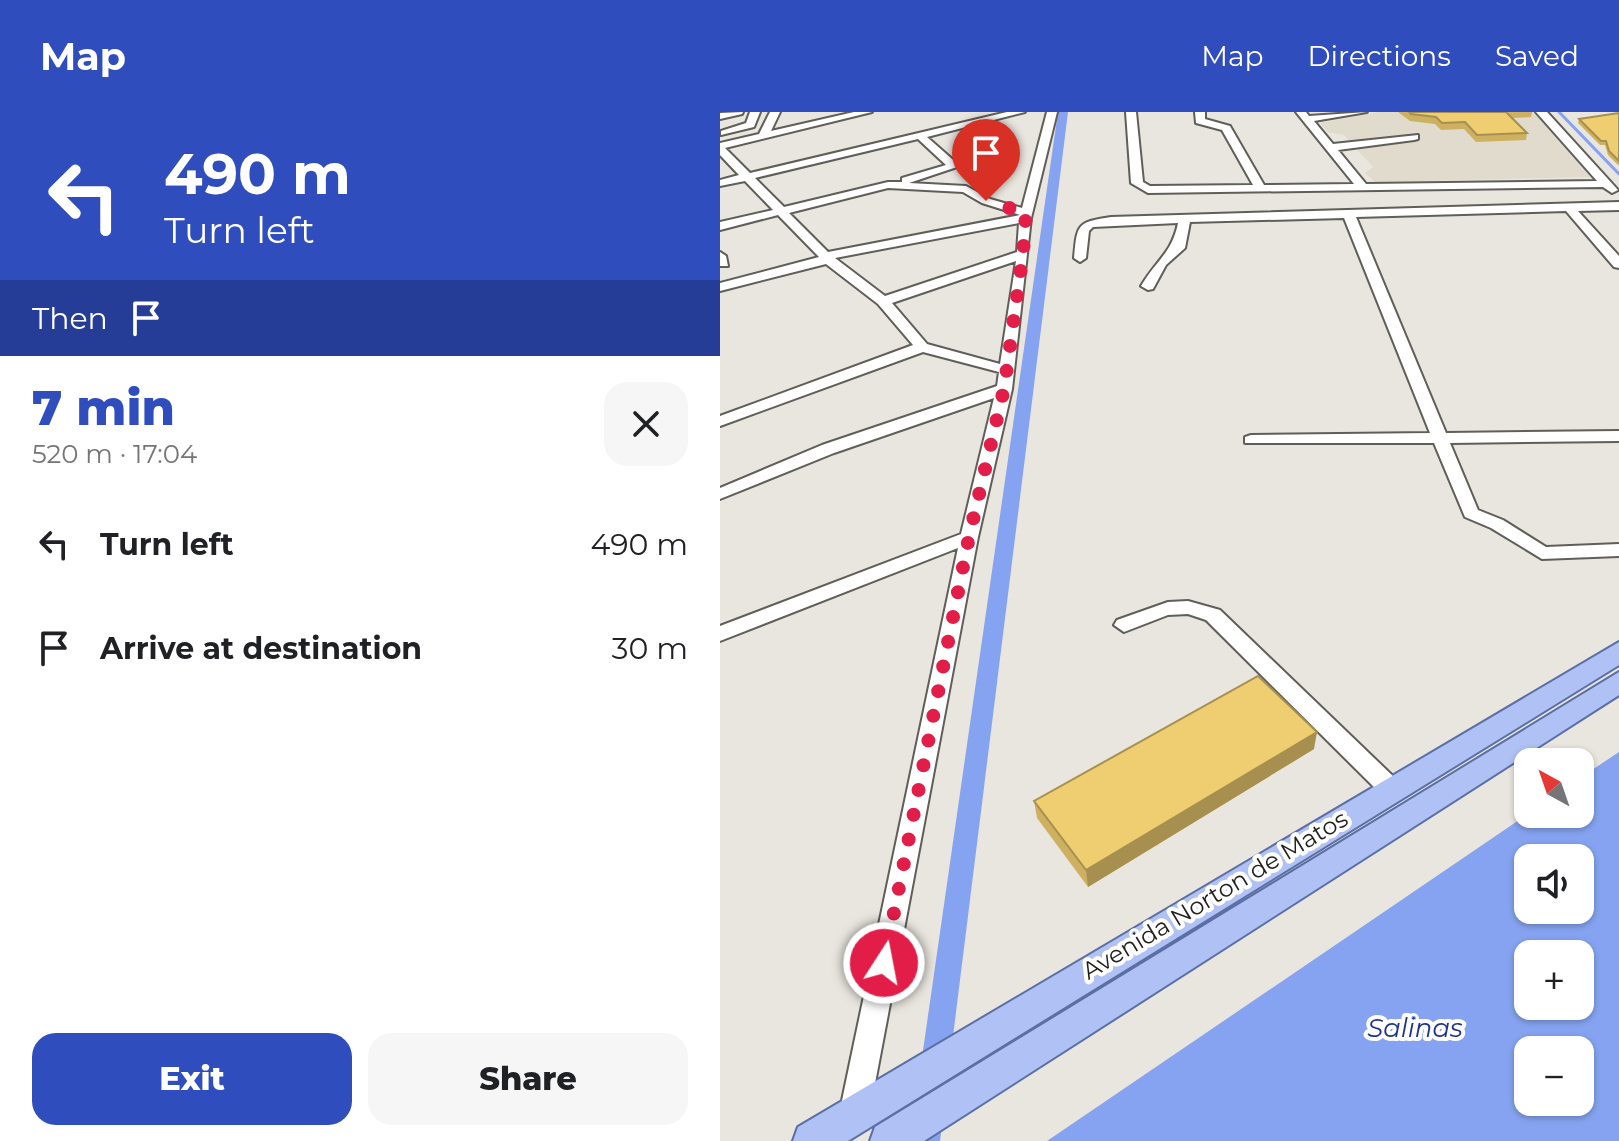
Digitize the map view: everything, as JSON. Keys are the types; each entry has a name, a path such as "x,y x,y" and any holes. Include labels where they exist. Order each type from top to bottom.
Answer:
{"main road":[{"name":"Avenida Norton de Matos","path":"812,1141 979,1037 1619,652"},
{"name":"Avenida Norton de Matos","path":"889,1141 1619,682"}],"street":[{"path":"720,116 738,112"},
{"path":"720,134 750,125 755,112"},
{"path":"764,135 775,112"},
{"path":"867,112 720,148 745,178 827,258 883,301 922,347 1006,379"},
{"path":"720,183 1020,112"},
{"path":"869,1106 969,537 1006,379 1023,254 1025,216 1052,112"},
{"path":"1131,112 1137,183 1143,188 1608,184"},
{"path":"1200,112 1200,121 1226,128 1261,189"},
{"path":"1304,115 1362,112"},
{"path":"1541,112 1619,200"},
{"path":"1304,115 1363,188"},
{"path":"720,226 954,166 920,136"},
{"path":"1331,148 1414,137"},
{"path":"888,185 966,189 986,201 1025,216"},
{"path":"1080,258 1083,230 1089,224 1619,206"},
{"path":"1571,210 1619,264"},
{"path":"1349,215 1471,513 1497,524 1542,553 1619,550"},
{"path":"720,287 827,258 1025,216"},
{"path":"1148,286 1161,263 1179,248 1185,219"},
{"path":"883,301 1023,254"},
{"path":"720,421 922,347"},
{"path":"720,494 1006,379"},
{"path":"1251,440 1439,441 1619,436"},
{"path":"720,634 969,537"},
{"path":"1124,625 1165,609 1190,604 1213,615 1390,788"}],"shaded area":[{"path":"1379,112 1533,112 1590,177 1375,182 1365,173 1373,167 1344,135 1328,132 1320,123"}],"water":[{"name":"Salinas","path":"1619,752 1619,1141 1047,1141 1514,824 1514,828 1594,828 1594,769"}],"building":[{"path":"1409,112 1506,112 1527,133 1477,135 1465,122 1442,123 1436,117"},
{"path":"1619,113 1619,161 1609,151 1606,141 1601,141 1579,119"},
{"path":"1258,676 1317,732 1086,870 1034,801"}],"waterway":[{"path":"925,1141 1063,112"},
{"path":"1559,112 1619,174"}],"route":[{"path":"884,963 969,537 1004,389 1023,254 1026,213 986,201"}]}
